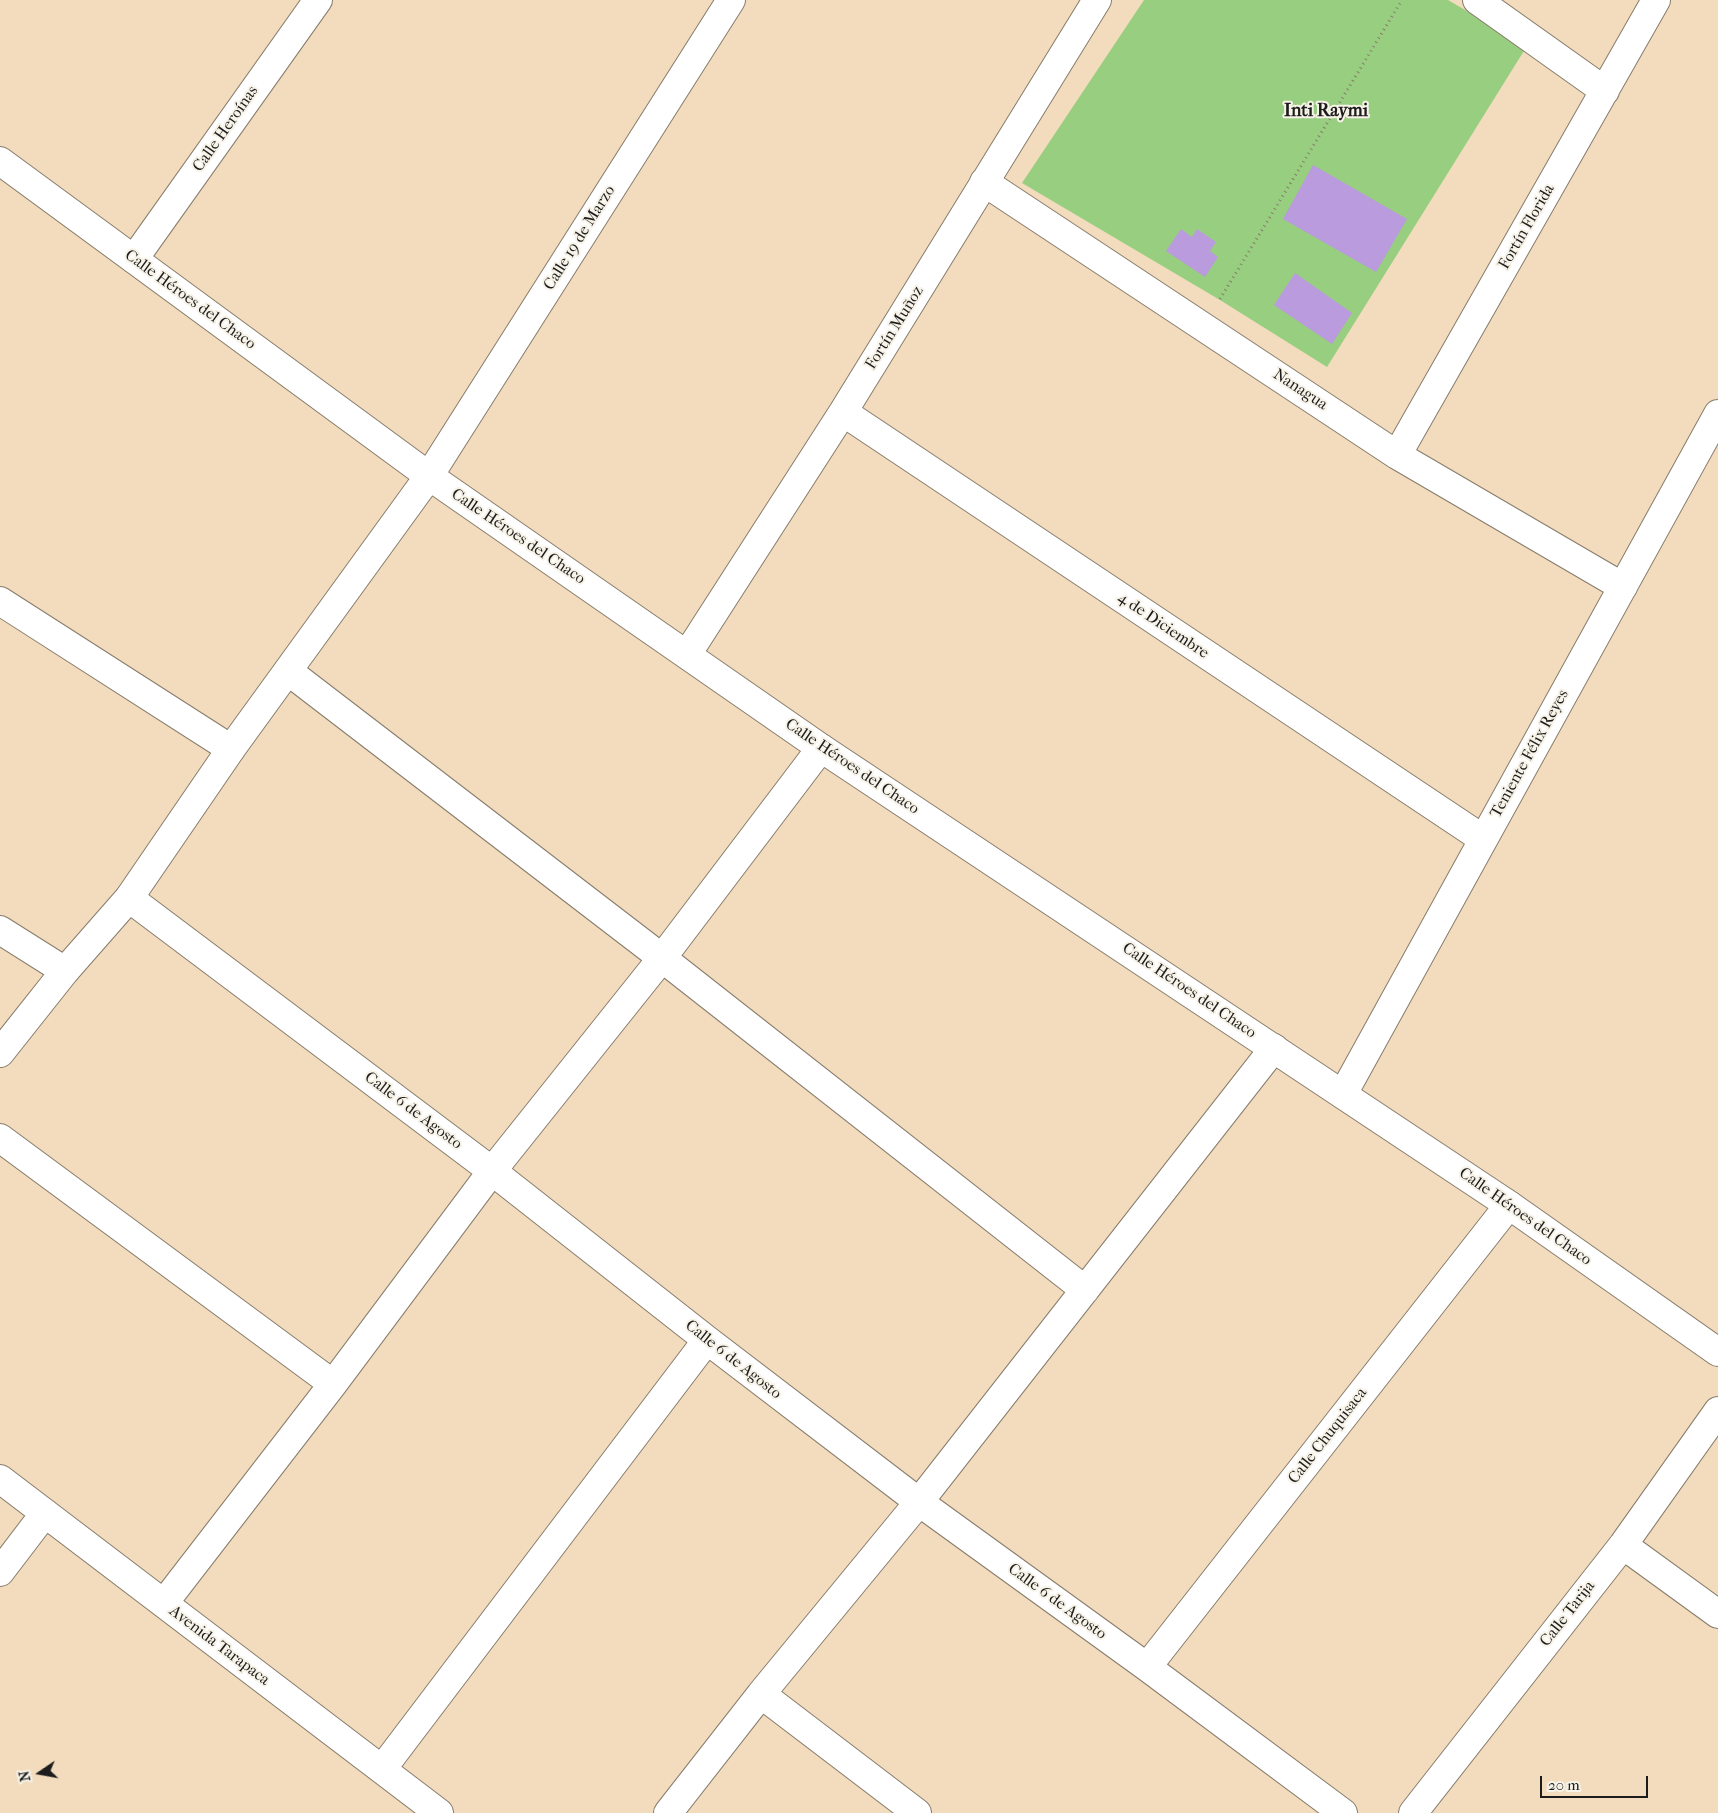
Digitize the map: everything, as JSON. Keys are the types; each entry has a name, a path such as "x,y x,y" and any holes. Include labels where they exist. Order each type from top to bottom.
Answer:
{"street":[{"name":"Calle Heroínas","path":"134,259 318,0"},
{"name":"Calle 19 de Marzo","path":"0,1054 65,971 129,898 231,749 429,476 732,0"},
{"name":"Fortín Muñoz","path":"688,653 843,412 1097,0"},
{"path":"1477,0 1605,92"},
{"name":"Fortín Florida","path":"1397,455 1656,0"},
{"name":"Calle Héroes del Chaco","path":"0,161 429,476 688,653 821,748 1509,1205 1718,1352"},
{"name":"Nanagua","path":"984,182 1397,455 1623,587"},
{"name":"4 de Diciembre","path":"843,412 1483,839"},
{"name":"Teniente Félix Reyes","path":"1343,1094 1718,414"},
{"path":"0,601 231,749"},
{"path":"288,671 662,958 1085,1290"},
{"path":"164,1603 333,1384 492,1171 662,958 821,748"},
{"name":"Calle 6 de Agosto","path":"129,898 492,1171 707,1340 919,1502 1147,1667 1343,1813"},
{"path":"0,930 65,971"},
{"path":"668,1813 761,1694 919,1502 1274,1048"},
{"path":"0,1138 333,1384"},
{"name":"Calle Chuquisaca","path":"1147,1667 1509,1205"},
{"path":"382,1769 707,1340"},
{"name":"Calle Tarija","path":"1413,1813 1623,1545 1718,1411"},
{"name":"Avenida Tarapaca","path":"0,1479 439,1813"},
{"path":"0,1572 45,1513"},
{"path":"1623,1545 1718,1614"},
{"path":"761,1694 917,1813"}],"path":[{"path":"1220,300 1402,0"}],"green space":[{"path":"1144,0 1448,0 1527,46 1327,367 1220,300 1022,183"}],"building":[{"path":"1313,165 1407,219 1376,272 1283,219"},
{"path":"1181,229 1192,237 1197,229 1216,242 1210,251 1218,257 1205,277 1166,251"},
{"path":"1295,273 1352,313 1332,344 1274,305"}],"district":[{"name":"Inti Raymi","path":"1326,112"}]}
